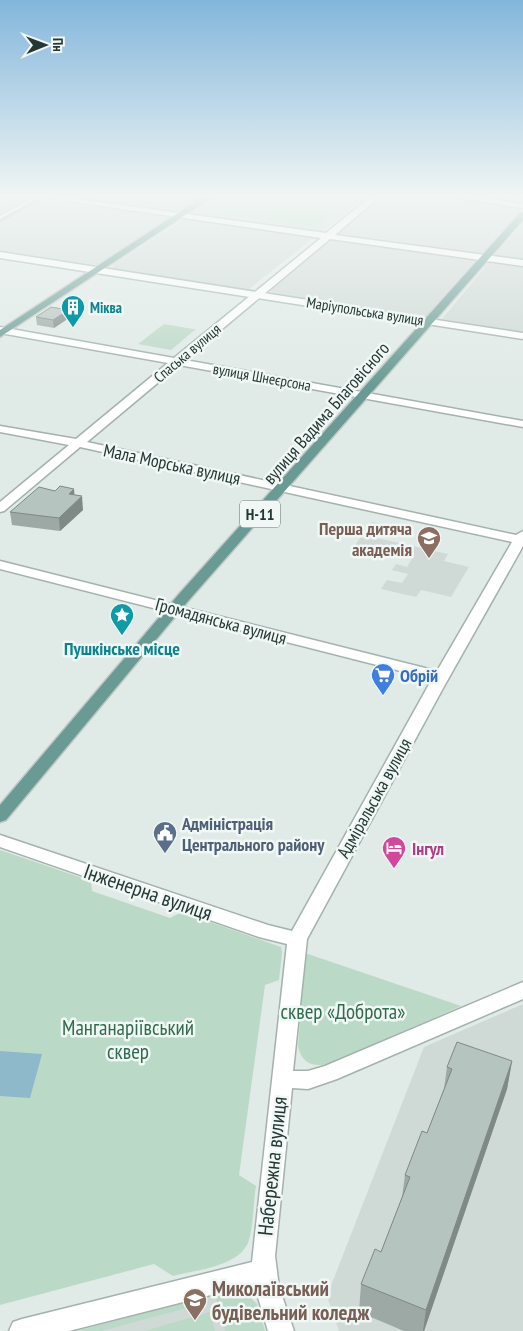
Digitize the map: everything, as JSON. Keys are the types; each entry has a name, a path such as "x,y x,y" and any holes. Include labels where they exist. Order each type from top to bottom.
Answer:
{"main road":[{"path":"2,332 112,260"},
{"name":"вулиця Вадима Благовісного","path":"0,816 174,610 284,488 483,260"}],"street":[{"name":"Маріупольська вулиця","path":"33,260 523,336"},
{"name":"Спаська вулиця","path":"0,508 256,294 300,260"},
{"path":"501,260 523,263"},
{"name":"вулиця Шнеєрсона","path":"2,332 177,361 523,424"},
{"name":"Мала Морська вулиця","path":"0,429 77,443 522,538"},
{"name":"Адміральська вулиця","path":"281,1079 297,939 441,677 522,538"},
{"name":"Громадянська вулиця","path":"0,565 441,677"},
{"name":"Інженерна вулиця","path":"0,841 266,932 297,939"},
{"name":"Набережна вулиця","path":"281,1331 264,1271 263,1244 281,1079 308,1080 330,1073 523,990"},
{"path":"22,1331 234,1276 264,1271"}],"shaded area":[{"path":"56,260 106,260 94,265"},
{"path":"120,260 285,260 249,289 112,269 114,264"},
{"path":"307,260 475,260 426,316 275,294 270,291"},
{"path":"489,262 523,266 523,334 442,319"},
{"name":"Перша дитяча академія","path":"372,522 381,524 372,537 448,554 444,561 469,567 451,597 421,590 416,597 381,589 387,580 402,583 408,574 392,570 396,564 407,567 413,557 392,552 389,556 353,548"},
{"path":"523,1004 523,1331 339,1331 327,1296 424,1047"},
{"path":"230,1290 241,1291 257,1303 265,1331 77,1331"}],"green space":[{"path":"164,324 196,329 171,350 138,344"},
{"name":"Манганаріївський сквер","path":"0,850 91,881 92,891 170,918 182,912 281,947 279,980 265,985 239,1175 256,1186 251,1229 248,1243 243,1251 235,1257 215,1266 173,1276 154,1264 0,1305"},
{"name":"сквер «Доброта»","path":"305,953 461,1006 329,1064 318,1065 309,1063 300,1053 298,1047"},
{"path":"230,1290 246,1294 251,1298 258,1309 265,1331 225,1331 215,1294"},
{"path":"205,1297 209,1302 101,1331 77,1331"},
{"name":"Миколаївський будівельний коледж","path":"210,1312 215,1331 145,1331"}],"water":[{"path":"0,1051 42,1054 30,1098 0,1096"}],"building":[{"path":"51,307 68,310 53,320 36,317"},
{"path":"60,486 74,489 69,494 82,496 59,518 10,512 39,487 55,491"},
{"path":"457,1042 512,1061 426,1310 361,1284 375,1249 381,1252 410,1177 405,1175 422,1131 427,1133 452,1069 447,1067"}],"place":[{"name":"Міква","path":"73,328"},
{"name":"Перша дитяча академія","path":"429,559"},
{"name":"Пушкінське місце","path":"122,636"},
{"name":"Обрій","path":"383,696"},
{"name":"Адміністрація Центрального району","path":"165,854"},
{"name":"Інгул","path":"394,869"},
{"name":"Миколаївський будівельний коледж","path":"195,1321"}]}
